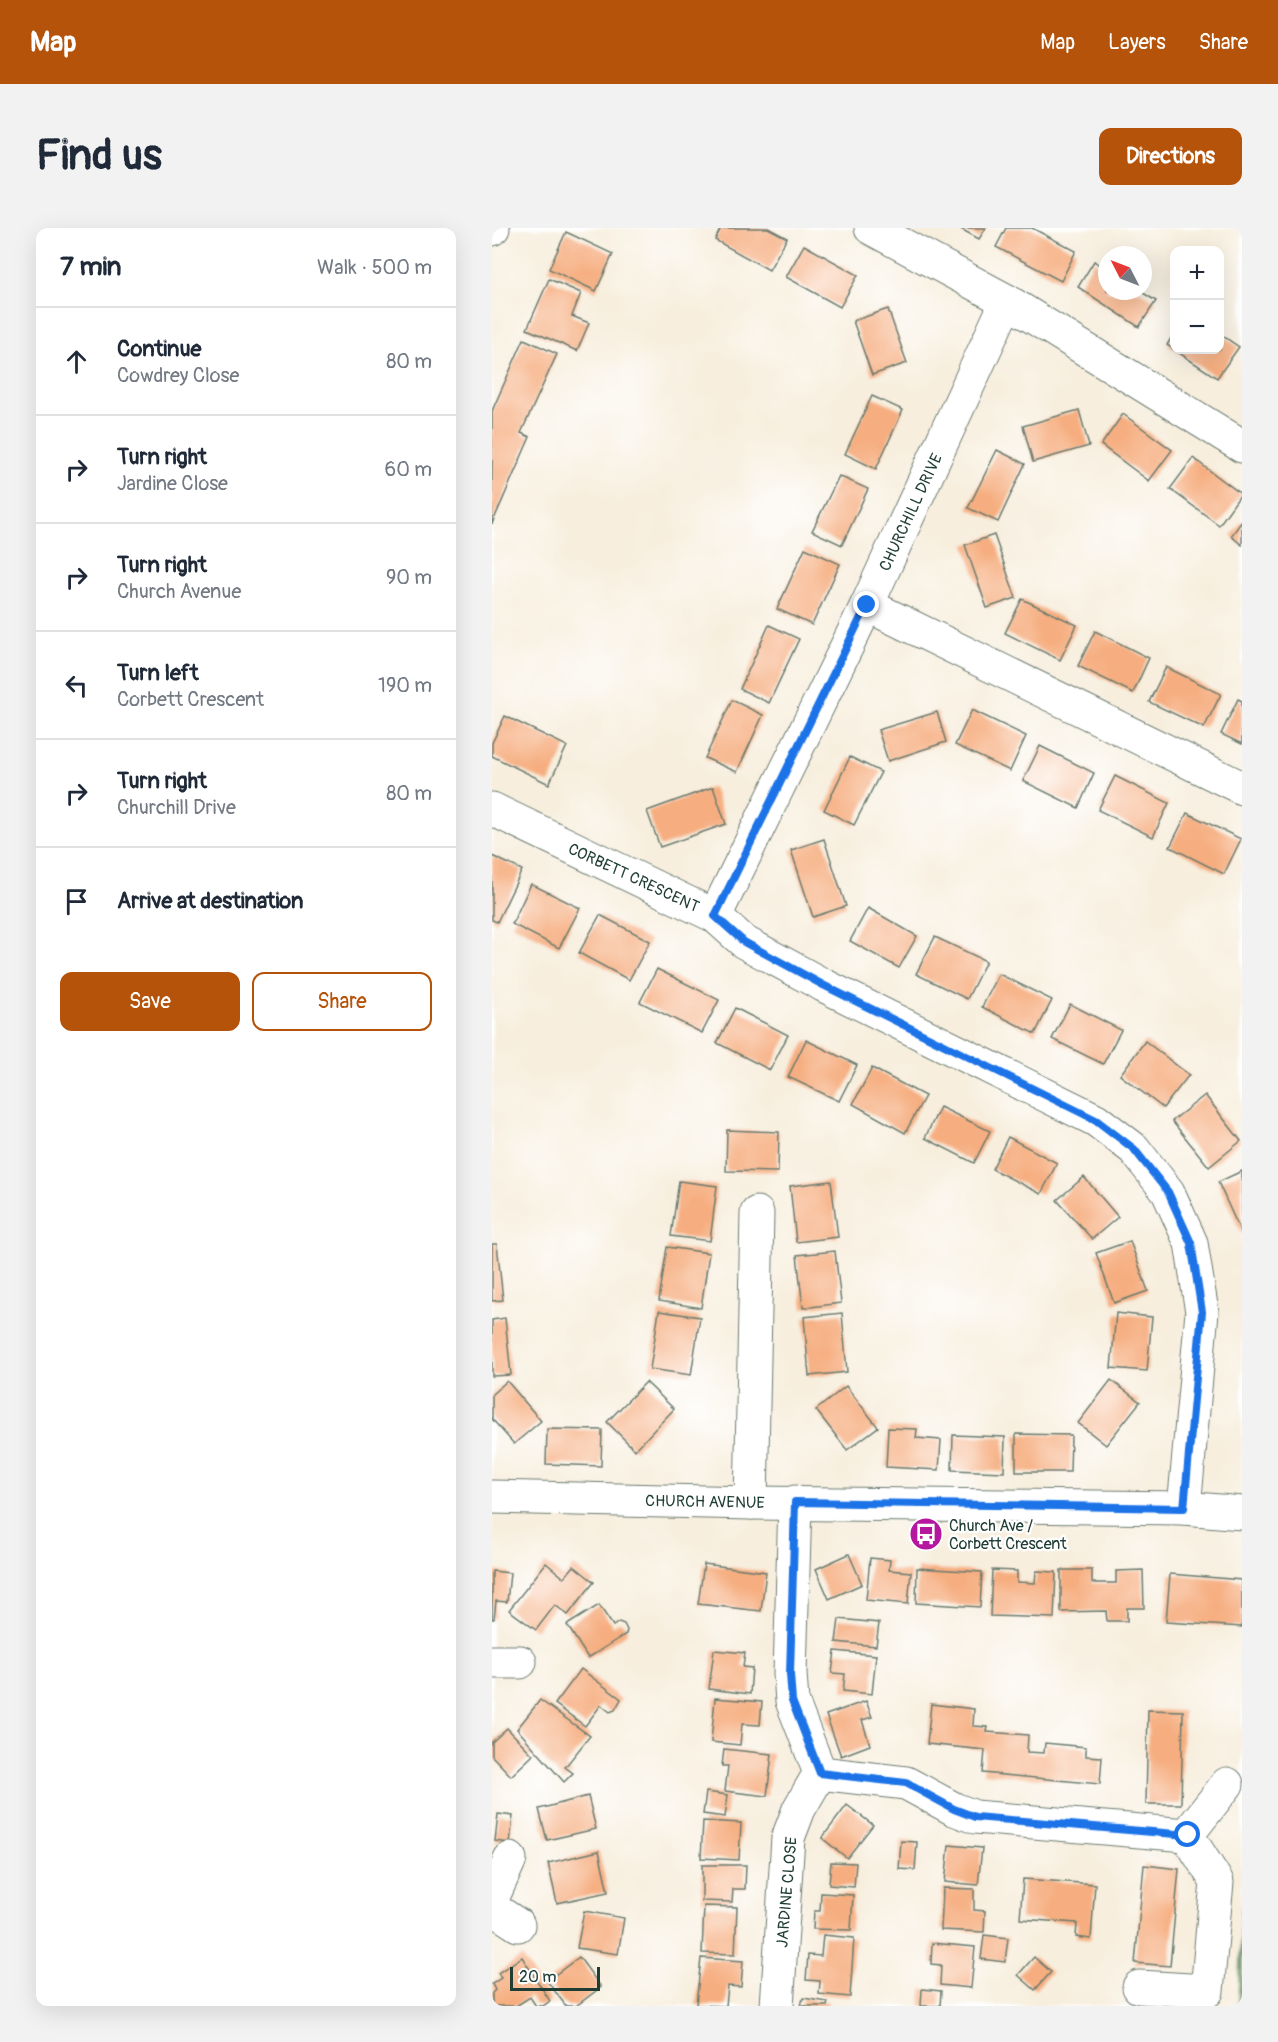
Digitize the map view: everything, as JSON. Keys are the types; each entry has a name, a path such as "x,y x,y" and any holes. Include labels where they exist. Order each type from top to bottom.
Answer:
{"street":[{"path":"871,228 1007,301 1242,446"},
{"name":"CHURCHILL DRIVE","path":"715,916 867,605 1007,301"},
{"path":"867,605 1242,788"},
{"name":"CORBETT CRESCENT","path":"492,809 715,916 744,942 823,985 1096,1120 1134,1149 1168,1192 1191,1243 1202,1312 1184,1508"},
{"path":"751,1503 757,1214"},
{"name":"CHURCH AVENUE","path":"492,1497 751,1503 1184,1508 1242,1513"},
{"path":"795,1502 790,1674 792,1701 820,1773 906,1783 954,1809 975,1817 1188,1835"},
{"name":"JARDINE CLOSE","path":"777,2006 788,1838 799,1809 820,1773"},
{"path":"1188,1835 1227,1784"},
{"path":"1139,1987 1207,1991 1217,1882 1188,1835"},
{"path":"492,1899 510,1859"}],"green space":[{"path":"1242,1907 1242,2006 1238,2006"}],"building":[{"path":"721,228 768,228 787,238 769,270 715,240"},
{"path":"959,228 986,228 979,239"},
{"path":"1006,228 1032,228 1076,251 1061,281 996,247"},
{"path":"566,232 613,254 596,291 549,269"},
{"path":"804,245 858,275 840,307 786,277"},
{"path":"1094,261 1098,263 1098,300 1152,298 1156,301 1139,327 1078,287"},
{"path":"549,279 581,293 572,316 589,323 577,351 527,329"},
{"path":"888,309 907,363 872,375 853,321"},
{"path":"1224,337 1239,347 1217,378 1181,354 1224,354"},
{"path":"524,339 557,354 521,433 530,437 492,524 492,411"},
{"path":"872,396 903,410 876,469 845,454"},
{"path":"1079,410 1089,446 1033,462 1023,426"},
{"path":"1123,414 1172,450 1149,481 1101,445"},
{"path":"997,450 1025,464 998,522 968,508"},
{"path":"1193,458 1241,494 1219,525 1170,489"},
{"path":"839,476 868,489 842,545 812,531"},
{"path":"1242,521 1242,545 1231,536"},
{"path":"994,535 1016,598 987,608 965,545"},
{"path":"805,548 840,564 812,625 777,609"},
{"path":"1022,599 1077,625 1060,660 1005,633"},
{"path":"769,625 799,639 769,703 740,689"},
{"path":"1095,631 1149,658 1133,693 1078,666"},
{"path":"1166,667 1221,694 1204,728 1149,702"},
{"path":"1238,699 1242,701 1242,744 1221,734"},
{"path":"732,700 763,715 737,772 705,758"},
{"path":"972,710 1026,736 1010,771 955,745"},
{"path":"937,712 946,742 888,761 878,730"},
{"path":"505,716 567,746 549,784 492,756 492,743"},
{"path":"1040,746 1094,773 1078,808 1023,781"},
{"path":"850,757 881,772 854,825 824,810"},
{"path":"1115,776 1169,803 1153,837 1098,810"},
{"path":"713,787 726,824 660,847 647,811"},
{"path":"1187,813 1241,839 1224,874 1170,847"},
{"path":"824,839 846,906 813,917 791,850"},
{"path":"492,856 522,870 497,922 492,920"},
{"path":"531,884 580,908 559,948 512,924"},
{"path":"868,908 917,936 899,968 850,941"},
{"path":"600,915 650,941 629,980 579,953"},
{"path":"935,937 986,961 967,999 916,974"},
{"path":"657,969 719,1000 702,1033 640,1002"},
{"path":"999,974 1052,1000 1035,1034 982,1007"},
{"path":"1070,1004 1121,1030 1103,1064 1052,1039"},
{"path":"735,1008 788,1035 770,1070 717,1043"},
{"path":"806,1040 857,1065 839,1101 788,1077"},
{"path":"1145,1041 1189,1075 1163,1108 1120,1075"},
{"path":"872,1068 925,1096 905,1133 853,1104"},
{"path":"1205,1095 1241,1141 1209,1167 1172,1121"},
{"path":"940,1107 990,1131 974,1163 925,1138"},
{"path":"727,1130 779,1132 778,1172 726,1171"},
{"path":"1008,1137 1057,1163 1041,1194 992,1169"},
{"path":"1242,1171 1242,1235 1218,1182"},
{"path":"1084,1177 1118,1217 1092,1239 1057,1200"},
{"path":"679,1181 717,1186 710,1241 671,1236"},
{"path":"831,1181 838,1237 796,1242 790,1186"},
{"path":"1130,1241 1148,1291 1114,1303 1096,1253"},
{"path":"492,1244 497,1244 503,1300 492,1301"},
{"path":"667,1247 709,1253 701,1308 659,1301"},
{"path":"835,1251 841,1303 803,1308 797,1255"},
{"path":"659,1311 700,1317 691,1375 650,1369"},
{"path":"842,1313 847,1372 809,1376 804,1317"},
{"path":"1116,1313 1152,1317 1147,1371 1111,1368"},
{"path":"505,1318 511,1375 492,1376 492,1320"},
{"path":"1111,1380 1140,1402 1106,1445 1078,1423"},
{"path":"507,1381 541,1421 514,1444 492,1419 492,1394"},
{"path":"646,1382 674,1409 635,1450 607,1422"},
{"path":"846,1386 878,1427 847,1450 816,1410"},
{"path":"888,1428 917,1429 916,1438 941,1440 939,1470 886,1467"},
{"path":"547,1429 602,1430 601,1466 546,1464"},
{"path":"1016,1434 1071,1435 1070,1472 1016,1472"},
{"path":"953,1435 1005,1437 1004,1472 952,1470"},
{"path":"849,1554 862,1584 829,1599 816,1569"},
{"path":"870,1558 890,1560 889,1570 911,1572 908,1604 866,1600"},
{"path":"546,1563 564,1578 574,1566 594,1582 568,1615 555,1605 536,1630 509,1610"},
{"path":"704,1564 766,1572 761,1611 698,1604"},
{"path":"917,1568 982,1572 980,1607 916,1603"},
{"path":"992,1570 1017,1571 1017,1582 1035,1583 1036,1571 1056,1572 1054,1618 990,1616"},
{"path":"1061,1570 1092,1570 1092,1583 1116,1583 1116,1571 1143,1570 1144,1608 1127,1608 1127,1621 1107,1621 1106,1611 1061,1612"},
{"path":"492,1571 510,1573 507,1602 496,1601 494,1619 492,1619"},
{"path":"1170,1574 1242,1580 1242,1627 1166,1622"},
{"path":"599,1605 613,1626 619,1622 624,1624 627,1630 626,1634 588,1658 567,1625"},
{"path":"839,1619 879,1623 876,1646 836,1642"},
{"path":"714,1650 745,1653 743,1667 752,1668 750,1694 709,1689"},
{"path":"835,1651 876,1655 872,1694 843,1691 845,1674 832,1673"},
{"path":"581,1669 621,1699 615,1710 610,1712 601,1705 585,1726 555,1704"},
{"path":"715,1698 762,1702 760,1725 742,1724 740,1745 711,1742"},
{"path":"540,1700 590,1736 565,1767 573,1773 564,1782 517,1729"},
{"path":"866,1701 872,1717 862,1720 870,1745 841,1756 826,1715"},
{"path":"931,1704 974,1709 973,1726 988,1727 987,1732 1028,1735 1027,1752 1044,1753 1045,1743 1086,1747 1086,1756 1102,1757 1100,1784 983,1773 985,1750 927,1744"},
{"path":"1148,1710 1183,1711 1181,1804 1146,1804"},
{"path":"507,1728 533,1755 511,1776 492,1756 492,1742"},
{"path":"724,1749 772,1754 767,1796 725,1791 728,1766 722,1766"},
{"path":"706,1792 728,1795 725,1817 703,1814"},
{"path":"588,1796 596,1829 547,1840 539,1809"},
{"path":"847,1805 873,1825 847,1858 822,1838"},
{"path":"498,1814 513,1816 510,1843 495,1841"},
{"path":"703,1821 741,1823 739,1860 701,1858"},
{"path":"901,1841 917,1842 915,1870 899,1869"},
{"path":"949,1845 982,1848 978,1885 945,1882"},
{"path":"599,1851 608,1892 557,1903 548,1863"},
{"path":"831,1862 856,1863 854,1887 829,1885"},
{"path":"702,1865 746,1865 745,1889 733,1889 732,1902 702,1901"},
{"path":"1144,1865 1179,1869 1170,1966 1135,1963"},
{"path":"1023,1879 1095,1884 1091,1939 1076,1937 1077,1923 1020,1919"},
{"path":"943,1888 974,1889 974,1910 985,1911 984,1932 941,1930"},
{"path":"821,1893 853,1895 851,1930 813,1929 814,1911 820,1911"},
{"path":"704,1906 737,1907 735,1954 702,1953"},
{"path":"584,1911 624,1918 618,1954 577,1948"},
{"path":"823,1935 854,1938 850,1997 819,1994 820,1981 806,1980 808,1955 821,1956"},
{"path":"984,1935 1008,1938 1005,1962 981,1959"},
{"path":"932,1943 975,1947 971,1988 940,1985 941,1965 931,1964"},
{"path":"522,1957 550,2001 543,2006 536,2006 530,1997 516,2006 492,2006 492,1993 495,1990 492,1984 501,1978 498,1973"},
{"path":"579,1957 601,1987 576,2006 566,2006 547,1981"},
{"path":"1034,1957 1051,1972 1035,1990 1018,1975"},
{"path":"701,1958 743,1961 741,1987 728,1986 726,2006 696,2005"},
{"path":"922,1989 941,1991 940,2006 921,2006"},
{"path":"803,1998 828,2002 827,2006 801,2006"}],"place":[{"name":"Church Ave / Corbett Crescent","path":"926,1534"}],"route":[{"path":"867,605 715,916 744,942 823,985 1096,1120 1134,1149 1168,1192 1191,1243 1202,1312 1184,1508 795,1502 790,1674 792,1701 820,1773 906,1783 954,1809 975,1817 1188,1835"}]}
